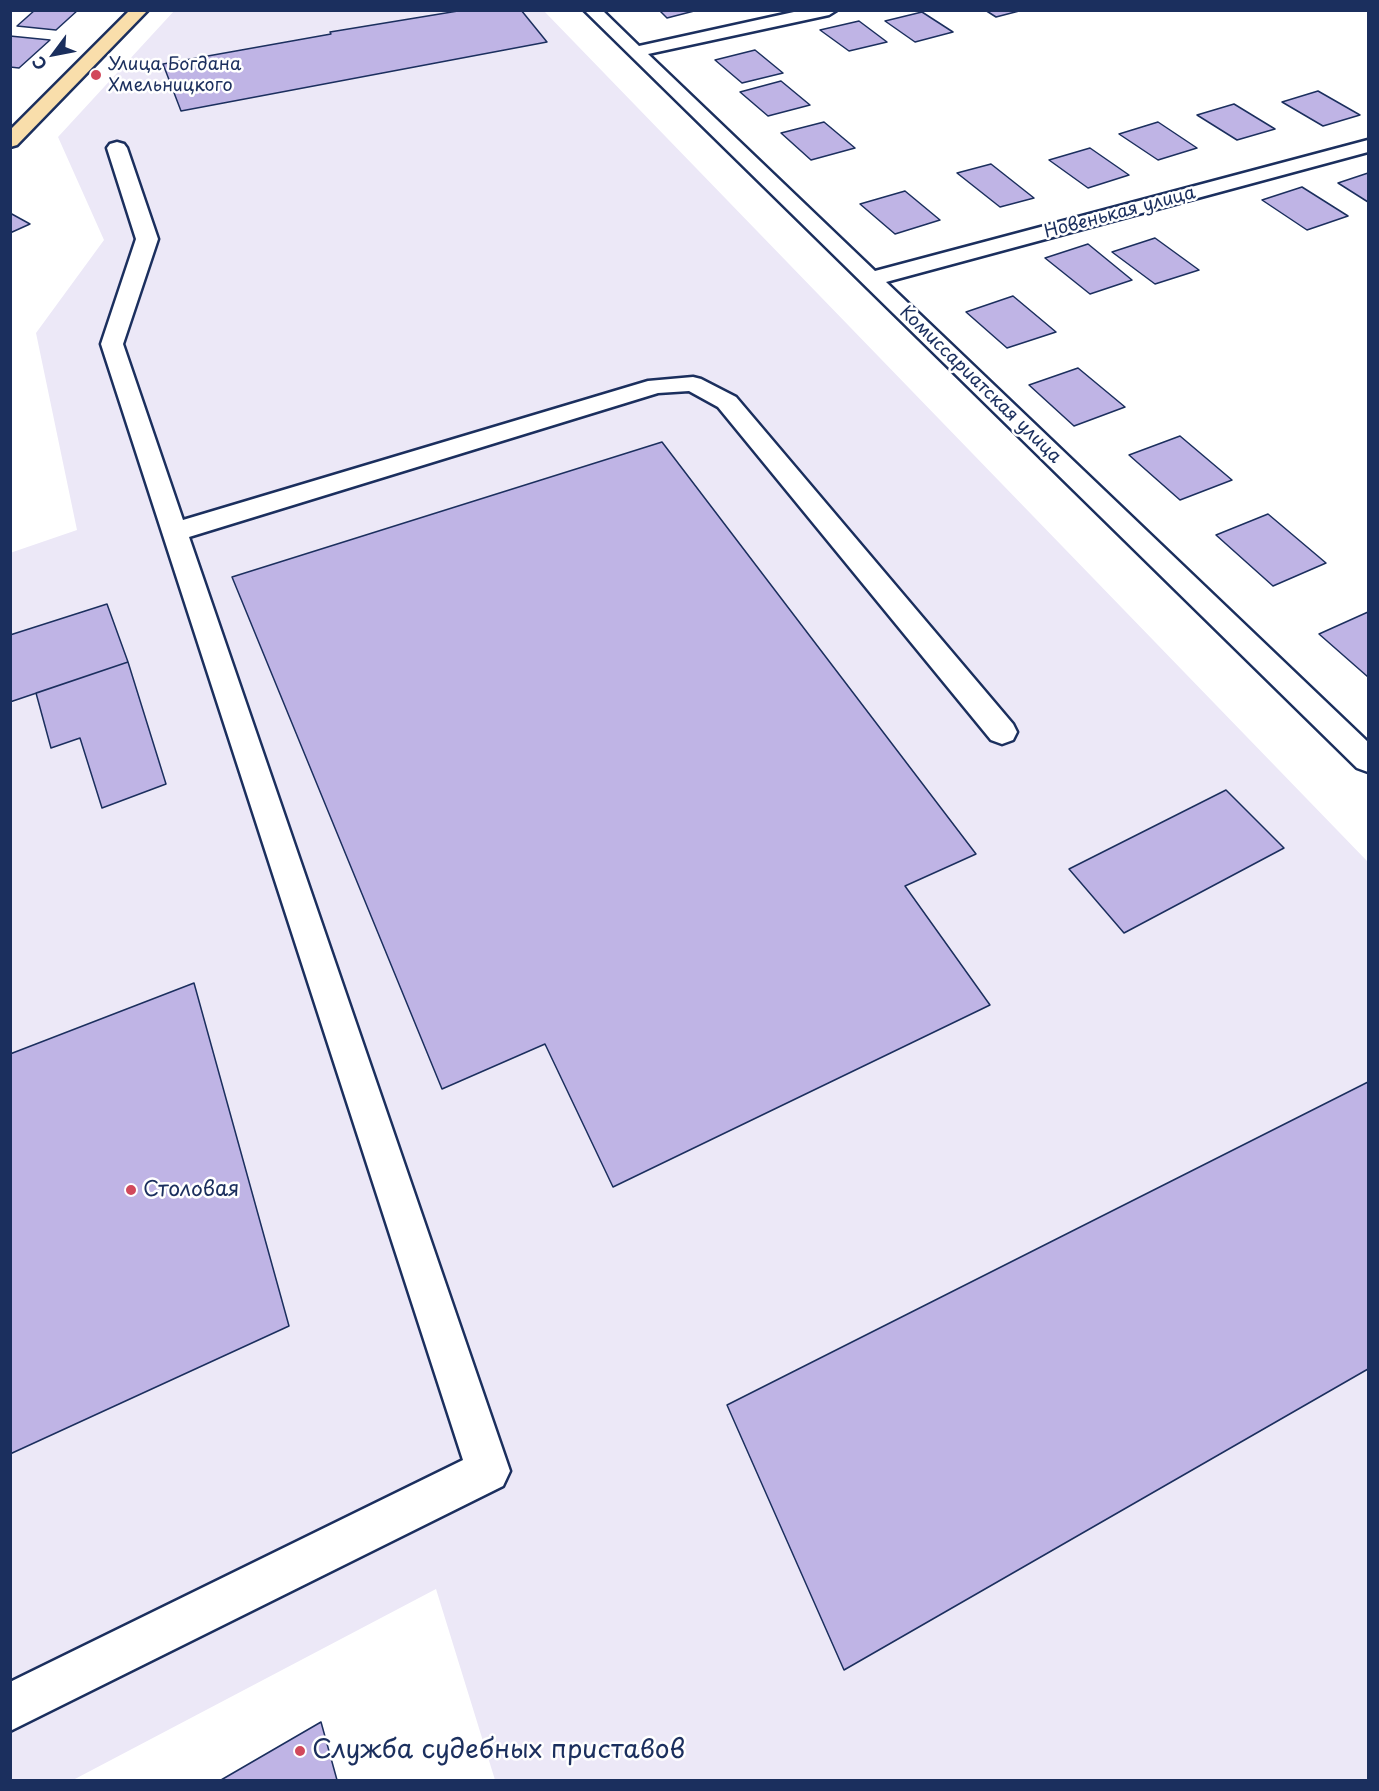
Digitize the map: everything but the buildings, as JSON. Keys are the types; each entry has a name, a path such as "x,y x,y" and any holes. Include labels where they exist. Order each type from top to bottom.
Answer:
{"main road":[{"path":"10,141 140,10"}],"street":[{"name":"Комиссариатская улица","path":"592,10 1368,760"},
{"path":"635,52 829,10"},
{"name":"Новенькая улица","path":"871,279 1368,146"},
{"path":"10,1707 488,1471 112,344 147,239 117,148"},
{"path":"174,532 656,386 693,384 727,402 1002,732"}],"shaded area":[{"path":"174,11 544,11 1368,862 1368,1780 495,1780 436,1589 73,1780 11,1780 10,553 77,530 36,333 104,240 58,137"}],"place":[{"name":"Улица Богдана Хмельницкого","path":"96,75"},
{"name":"Столовая","path":"131,1190"},
{"name":"Служба судебных приставов","path":"300,1751"}]}
